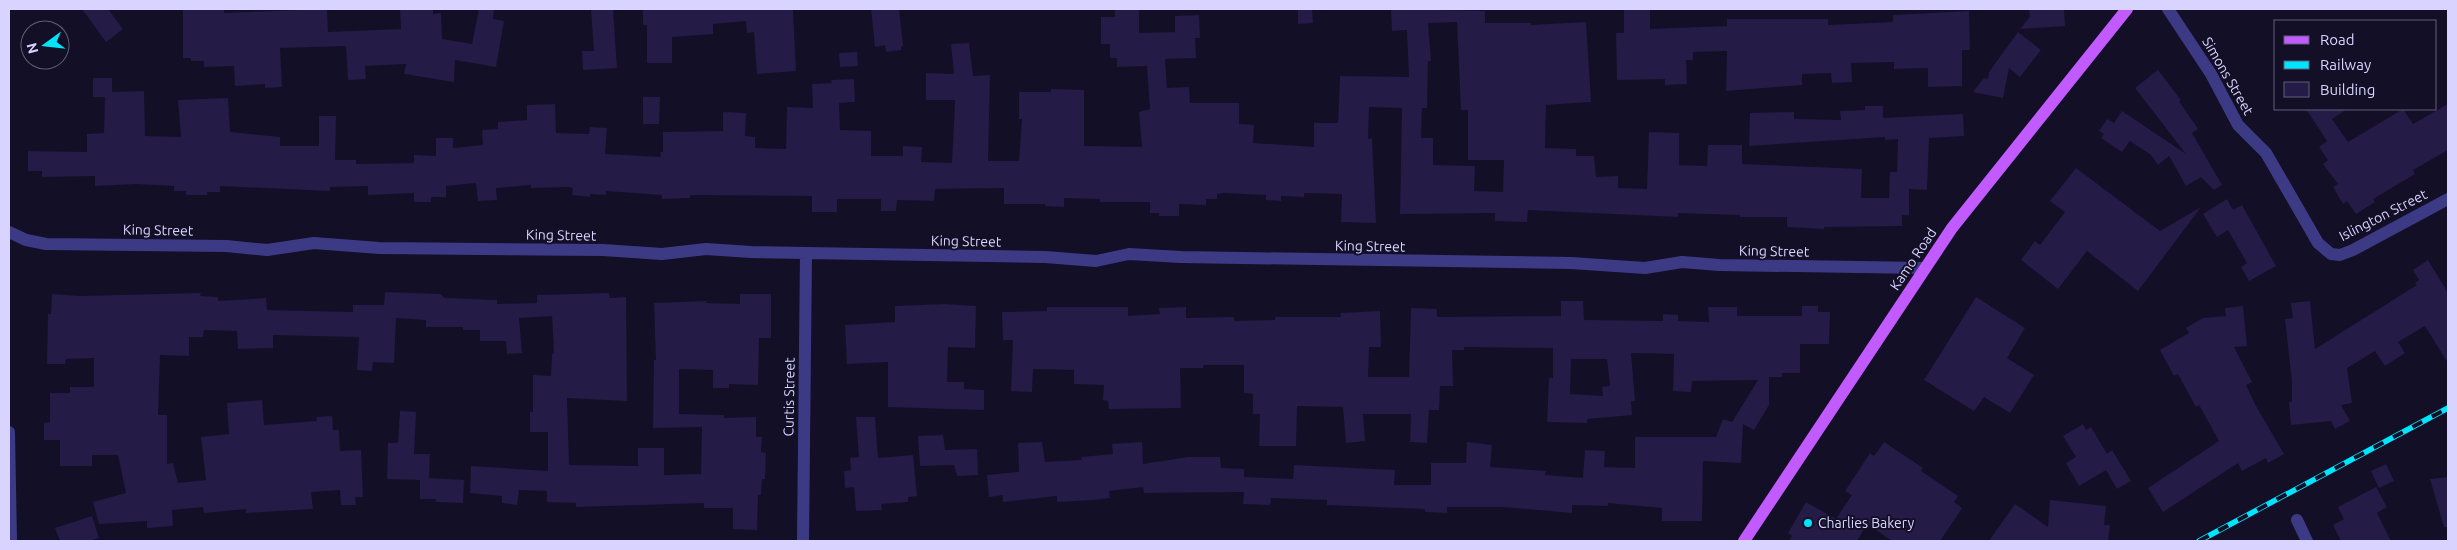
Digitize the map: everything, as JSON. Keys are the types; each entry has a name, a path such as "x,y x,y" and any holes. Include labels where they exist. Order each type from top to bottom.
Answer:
{"main road":[{"name":"Kamo Road","path":"1744,541 1952,228 2127,9"}],"street":[{"name":"Simons Street","path":"2168,9 2211,74 2238,125 2266,153 2318,243 2331,254"},
{"name":"Islington Street","path":"2331,254 2340,255 2353,250 2448,199"},
{"name":"King Street","path":"9,233 26,240 46,244 226,246 267,250 314,243 379,248 603,250 662,254 706,249 806,253 1045,257 1096,261 1138,254 1181,257 1571,263 1645,268 1682,262 1719,265 1924,268"},
{"name":"Curtis Street","path":"803,541 806,253"},
{"path":"9,432 11,541"},
{"path":"2297,520 2307,541"}],"building":[{"path":"82,9 108,9 123,29 106,42"},
{"path":"183,9 224,9 224,13 327,9 328,32 401,29 400,9 433,9 433,14 441,13 442,39 472,44 479,9 494,9 493,19 504,21 496,67 455,60 454,82 404,74 406,64 365,66 366,79 348,80 346,46 280,48 282,87 265,88 265,84 235,86 234,66 204,67 204,61 191,61 191,58 183,58"},
{"path":"591,9 613,9 617,68 583,70 582,51 594,51"},
{"path":"643,9 793,10 796,71 757,74 754,32 747,33 746,21 713,24 713,34 672,37 672,63 647,63 647,25 643,25"},
{"path":"871,9 899,9 903,46 901,50 886,52 885,45 875,47"},
{"path":"1115,9 1139,9 1139,33 1175,32 1175,16 1199,15 1200,38 1195,38 1196,58 1165,59 1167,88 1189,87 1190,103 1239,103 1239,124 1254,125 1253,143 1314,147 1314,123 1338,123 1340,76 1409,77 1407,30 1392,31 1391,9 1485,11 1485,23 1531,23 1531,25 1586,22 1591,102 1546,105 1545,148 1576,149 1576,156 1594,156 1596,177 1618,176 1618,188 1647,189 1649,132 1679,133 1679,165 1707,166 1708,145 1742,145 1742,164 1862,169 1861,198 1889,198 1890,172 1897,172 1898,139 1885,140 1885,137 1749,146 1750,113 1794,112 1794,119 1841,120 1840,111 1865,110 1865,106 1883,106 1883,118 1963,114 1964,136 1929,138 1927,190 1909,189 1909,215 1902,215 1902,226 1824,227 1824,229 1787,227 1787,217 1740,217 1740,215 1678,213 1678,217 1528,210 1527,222 1495,221 1495,213 1400,214 1402,108 1369,107 1368,139 1372,138 1376,223 1341,222 1342,194 1304,193 1304,197 1281,196 1281,201 1266,200 1266,195 1224,193 1217,194 1217,199 1206,199 1206,205 1179,204 1179,216 1159,216 1159,213 1150,213 1150,202 1100,202 1100,199 1064,198 1064,207 1045,206 1045,204 1004,204 1004,188 935,189 934,201 897,200 896,211 881,211 881,199 837,199 837,212 812,212 812,196 690,195 690,198 662,199 662,195 606,191 606,195 590,194 590,197 572,195 573,188 569,187 531,188 531,185 496,188 497,200 478,201 476,183 446,186 446,197 431,197 431,202 414,202 414,193 368,195 368,186 330,187 330,191 220,186 220,192 207,192 207,195 186,195 186,191 174,191 174,186 136,184 95,186 95,176 42,177 42,171 28,171 28,151 87,152 87,134 104,133 105,97 93,97 93,78 112,78 112,92 144,91 145,136 181,137 178,100 228,98 230,132 280,137 280,146 319,146 319,116 336,116 335,160 356,160 356,164 414,163 414,155 436,156 436,138 453,138 453,148 483,145 482,130 498,129 498,122 527,120 527,105 555,104 556,133 589,134 590,127 607,128 605,154 661,157 660,152 663,152 663,132 723,131 723,112 746,113 745,136 755,137 755,148 786,149 787,107 813,108 812,84 832,83 831,80 854,79 855,102 839,103 840,130 871,131 871,156 903,156 903,146 922,147 921,162 952,163 955,100 926,100 926,73 954,74 951,44 969,43 973,76 990,75 988,161 1019,161 1022,119 1019,119 1019,92 1051,92 1051,89 1084,90 1084,146 1142,147 1139,112 1150,109 1147,66 1117,67 1117,58 1110,58 1110,44 1101,44 1101,17 1115,17","holes":["1457,22 1461,110 1468,110 1468,160 1504,160 1503,192 1474,191 1475,166 1433,165 1433,138 1421,138 1422,108 1427,108 1428,61 1431,61 1428,23"]},
{"path":"1298,9 1312,9 1313,23 1298,24"},
{"path":"1624,9 1650,9 1650,29 1727,26 1727,19 1828,19 1828,25 1893,22 1893,15 1969,11 1970,50 1962,50 1962,86 1928,87 1928,68 1894,69 1894,62 1851,63 1852,82 1832,83 1831,73 1802,74 1802,85 1726,91 1727,51 1693,52 1693,60 1686,60 1687,84 1665,85 1665,79 1617,80 1616,33 1624,33"},
{"path":"2029,9 2064,9 2065,26 2020,29 2030,17"},
{"path":"2018,32 2041,50 2020,77 2009,68 2003,98 1973,92 1984,78 1988,79 1989,72"},
{"path":"857,52 858,66 840,67 839,53"},
{"path":"2158,70 2181,100 2179,101 2198,129 2192,133 2222,185 2214,190 2201,177 2186,186 2169,156 2158,165 2151,155 2130,141 2122,152 2101,138 2104,134 2099,131 2107,119 2114,123 2122,111 2186,154 2135,88"},
{"path":"643,97 660,97 659,124 643,124"},
{"path":"2448,104 2448,150 2413,170 2415,174 2373,199 2375,202 2356,214 2347,201 2343,204 2333,187 2338,184 2323,164 2328,160 2319,147 2327,141 2307,110 2346,110 2332,119 2348,142 2401,110 2404,110 2413,124"},
{"path":"2076,168 2160,231 2201,207 2138,291 2087,251 2058,289 2021,260 2035,241 2040,245 2065,212 2050,201"},
{"path":"2227,199 2233,210 2242,205 2276,266 2249,281 2241,267 2247,263 2228,230 2217,237 2203,214"},
{"path":"2428,260 2448,293 2448,363 2425,326 2398,342 2405,353 2385,366 2375,351 2347,368 2352,403 2341,405 2350,421 2335,429 2331,421 2291,425 2289,402 2292,402 2292,382 2285,319 2293,318 2291,303 2310,301 2315,349 2417,285 2415,283 2419,280 2413,270"},
{"path":"385,292 440,294 445,298 497,300 497,304 537,303 537,295 609,293 610,298 626,297 627,401 567,398 569,465 638,466 638,448 664,448 664,475 701,474 702,427 653,428 654,360 656,360 654,303 707,301 706,303 740,304 740,294 771,294 771,338 759,338 758,385 729,384 729,388 713,388 713,370 679,369 679,414 724,415 724,418 756,417 756,437 762,437 761,452 766,453 765,479 762,479 761,495 758,495 757,530 733,529 733,508 704,508 704,503 576,507 576,503 547,502 547,491 519,490 517,505 502,503 502,496 470,493 471,466 548,471 548,432 530,432 530,412 533,412 533,375 551,376 552,354 554,354 552,316 519,318 522,353 507,354 506,341 480,341 480,330 463,330 463,327 426,327 426,320 396,318 394,363 373,362 372,371 357,370 359,337 273,335 273,348 238,349 237,331 204,330 203,337 189,337 189,356 160,355 158,415 167,415 167,464 173,463 178,483 206,480 201,437 229,434 227,403 262,400 264,425 317,421 316,417 332,416 333,430 339,430 340,451 361,450 363,497 355,497 356,505 341,505 340,490 311,492 313,509 246,513 246,509 204,513 203,507 172,510 173,526 147,528 147,521 99,524 93,502 126,493 118,455 92,455 92,466 60,466 60,440 44,440 44,423 50,422 50,393 70,393 70,387 94,387 94,358 66,359 65,364 47,364 48,314 51,314 52,294 79,296 201,293 200,296 218,297 218,301 266,298 267,310 353,312 353,305 384,305"},
{"path":"1976,297 2025,328 2007,358 2034,375 2010,413 1984,397 1974,411 1924,380"},
{"path":"1561,301 1583,301 1584,320 1663,321 1663,314 1678,315 1678,321 1709,322 1708,307 1737,307 1737,316 1802,316 1802,306 1818,306 1818,312 1830,312 1829,344 1800,344 1800,373 1782,373 1782,377 1769,377 1769,405 1754,430 1743,424 1741,463 1703,461 1702,521 1662,521 1662,508 1608,503 1608,506 1572,505 1572,513 1503,507 1447,507 1447,513 1425,512 1425,509 1327,505 1327,500 1271,498 1270,505 1243,504 1244,492 1144,493 1143,487 1109,491 1110,498 1094,500 1057,502 1057,496 1003,502 1003,495 989,497 987,475 1019,472 1018,443 1042,442 1045,462 1082,460 1081,457 1113,454 1112,444 1142,442 1143,464 1188,457 1220,457 1221,468 1244,469 1244,477 1293,479 1294,465 1395,470 1394,485 1431,485 1431,463 1466,463 1467,442 1492,445 1490,467 1546,471 1545,475 1583,478 1585,450 1605,451 1604,467 1635,468 1635,437 1716,437 1723,419 1732,422 1758,380 1692,381 1691,392 1673,391 1674,354 1631,353 1635,401 1631,401 1632,415 1587,419 1587,423 1547,422 1549,378 1553,378 1553,348 1464,347 1464,350 1452,350 1453,386 1440,386 1439,410 1429,410 1427,443 1410,442 1411,414 1363,414 1365,441 1346,443 1343,407 1297,406 1296,446 1259,446 1260,414 1253,414 1253,394 1244,393 1244,365 1203,365 1203,368 1180,368 1181,408 1109,409 1108,401 1103,400 1104,385 1074,384 1074,370 1033,369 1032,392 1011,391 1013,340 1003,340 1002,312 1047,311 1047,307 1128,307 1128,316 1160,314 1159,308 1186,307 1186,318 1234,317 1234,321 1275,320 1275,317 1341,317 1340,313 1380,311 1381,347 1369,347 1368,377 1409,377 1411,308 1437,309 1437,317 1561,316","holes":["1571,359 1607,359 1610,386 1602,387 1603,396 1570,394"]},
{"path":"945,304 976,306 975,348 948,347 947,382 964,382 964,389 984,390 984,410 888,407 888,362 847,364 845,325 895,322 895,306"},
{"path":"2243,306 2247,346 2234,347 2252,382 2246,385 2284,454 2268,463 2266,458 2242,471 2238,463 2163,512 2148,488 2219,441 2199,405 2196,407 2178,374 2174,376 2160,350 2189,333 2186,328 2203,318 2226,316 2225,308"},
{"path":"400,411 416,412 414,454 430,454 429,478 464,480 463,503 436,502 436,499 420,499 420,480 387,479 388,443 398,443"},
{"path":"856,417 875,417 878,458 913,455 917,496 908,497 908,502 881,504 882,510 856,511 854,487 845,488 844,471 851,470 850,458 859,457"},
{"path":"2083,424 2086,430 2091,427 2107,454 2112,450 2131,481 2117,489 2106,470 2079,486 2066,463 2076,457 2063,436"},
{"path":"943,435 945,450 977,449 978,475 957,476 954,465 920,466 918,436"},
{"path":"1884,442 1923,468 1921,471 1958,496 1954,502 1962,508 1940,541 1892,541 1867,524 1857,541 1789,541 1792,536 1788,533 1806,502 1836,519 1852,495 1845,491 1870,453 1874,456"},
{"path":"2386,464 2394,481 2379,488 2371,471"},
{"path":"2448,477 2448,527 2444,527 2430,479"},
{"path":"2376,487 2387,507 2377,513 2391,541 2341,541 2333,525 2344,519 2338,507"},
{"path":"2050,500 2106,506 2104,525 2110,525 2108,541 1989,541 2015,504 2048,527"},
{"path":"92,516 99,538 89,541 60,541 55,528"}],"railway":[{"path":"2199,541 2448,408"}],"place":[{"name":"Charlies Bakery","path":"1808,523"}]}
